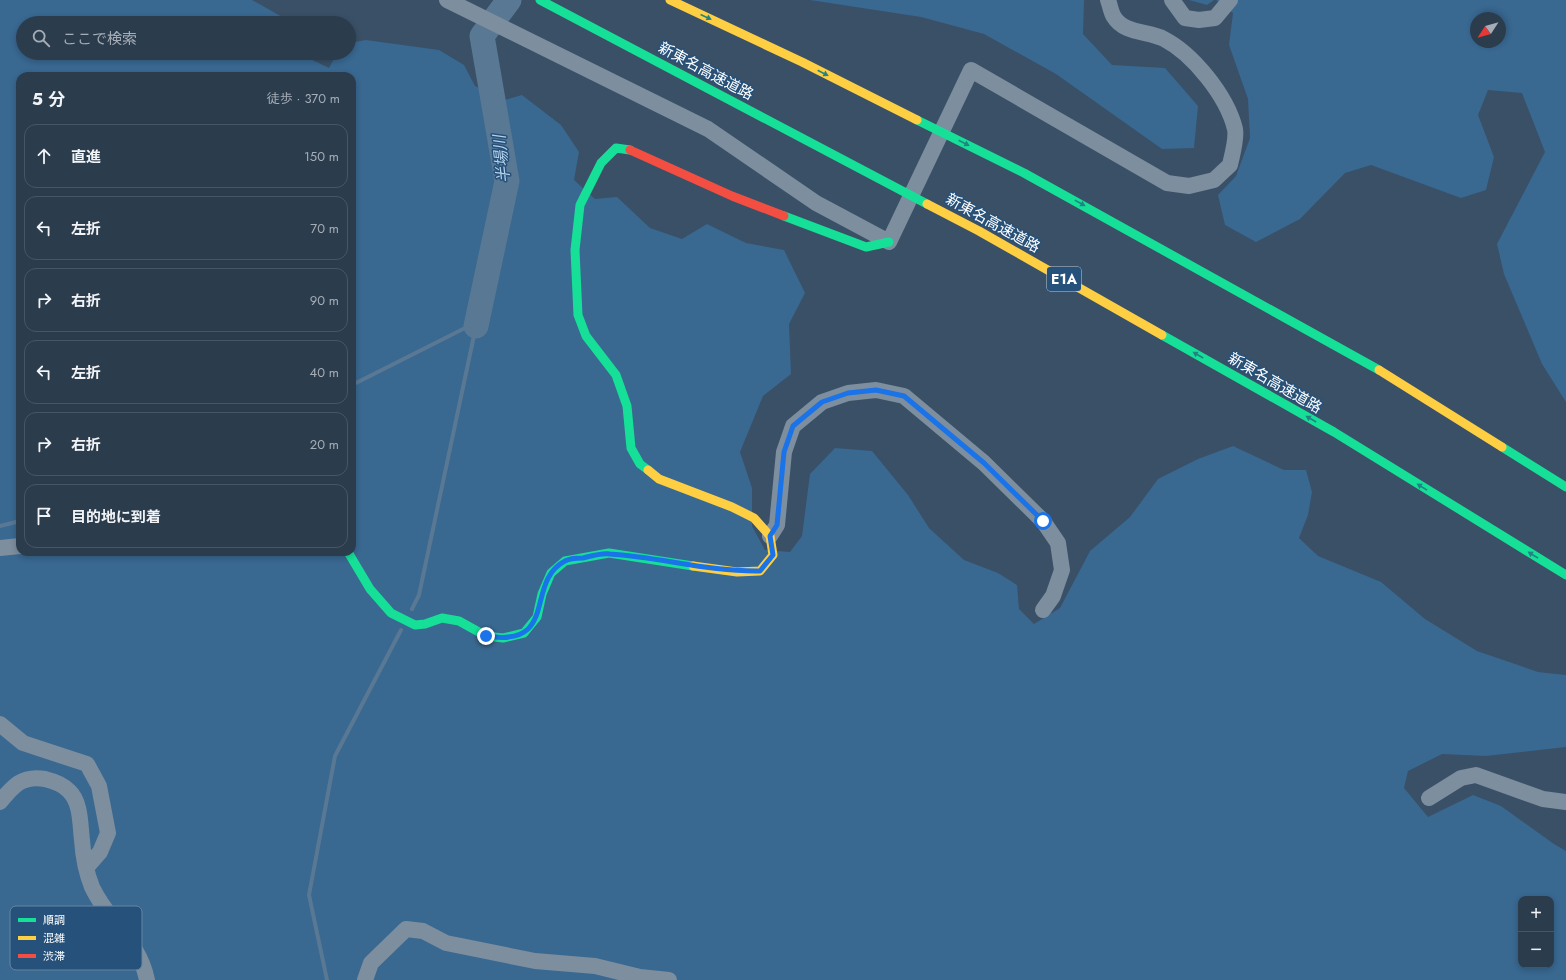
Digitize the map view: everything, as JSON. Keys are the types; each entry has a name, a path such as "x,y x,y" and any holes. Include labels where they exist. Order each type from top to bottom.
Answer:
{"main road":[{"name":"新東名高速道路","path":"540,0 979,231 1334,432 1566,575"},
{"path":"670,0 802,62 1045,185 1378,369 1566,487"},
{"path":"350,556 370,589 391,613 415,625 424,624 442,618 459,621 486,636 502,638 524,633 537,617 542,594 551,573 565,561 608,553 737,572 760,571 773,555 770,536 754,518 732,507 660,479 640,464 631,448 627,406 616,375 586,336 578,315 575,250 580,205 601,164 616,148 631,150 732,196 866,247 889,242"}],"street":[{"path":"454,3 708,128 816,203 889,242 971,70 1167,183 1189,186 1214,180 1230,165 1234,146 1235,129 1221,96 1208,77 1185,54 1164,39 1131,30 1115,18 1108,0"},
{"path":"1172,0 1185,18 1199,20 1214,18 1230,0"},
{"path":"770,536 777,525 784,452 793,426 822,402 848,393 876,390 904,396 984,463 1043,521 1058,544 1062,570 1053,596 1043,610"},
{"path":"0,548 16,546"},
{"path":"0,724 23,743 87,764 99,786 108,833 100,852 86,868"},
{"path":"1429,798 1461,778 1476,775 1543,799 1566,802"},
{"path":"0,802 15,784 34,777 54,781 70,791 80,814 86,868 92,887 103,906"},
{"path":"365,980 371,963 406,929 423,931 446,943 535,961 595,966 640,977 669,980"},
{"path":"142,961 147,980"}],"shaded area":[{"path":"0,0 252,0 281,16 16,16 16,60 312,60 329,68 333,60 356,60 356,42 366,40 439,50 464,65 475,86 505,100 522,95 561,125 579,152 574,180 595,199 617,197 650,228 682,239 707,224 746,243 784,250 805,293 789,324 791,374 763,396 740,452 752,488 752,526 765,550 790,552 802,536 810,474 835,448 872,451 908,495 929,528 964,560 998,573 1017,585 1019,609 1034,624 1060,608 1090,551 1130,517 1158,479 1198,459 1233,446 1284,470 1306,470 1312,492 1308,515 1299,538 1318,556 1381,582 1425,619 1477,651 1538,672 1566,675 1566,747 1486,756 1442,754 1408,771 1404,788 1428,817 1473,795 1501,806 1566,851 1566,980 0,980"},
{"path":"810,0 1084,0 1083,34 1112,65 1165,68 1198,106 1194,148 1162,149 1056,74 984,34 921,17"},
{"path":"1189,0 1214,0 1207,5"},
{"path":"1216,0 1566,0 1566,402 1542,364 1504,274 1497,244 1545,152 1522,93 1488,90 1478,115 1494,157 1486,190 1461,198 1371,165 1345,173 1300,219 1256,242 1225,225 1218,195 1236,176 1250,138 1248,99 1229,45 1233,13"}],"waterway":[{"name":"半場川","path":"476,326 507,181 482,36 509,0"},
{"path":"356,383 477,322"},
{"path":"412,609 419,595 476,326"},
{"path":"0,526 16,522"},
{"path":"327,980 309,895 335,756 401,630"}],"traffic: fast":[{"path":"540,0 927,204"},
{"path":"917,120 1024,173 1379,370"},
{"path":"630,150 616,148 601,163 580,205 575,250 578,315 586,336 616,375 627,406 631,448 640,464 648,470"},
{"path":"784,216 866,247 889,242"},
{"path":"1162,335 1334,432 1566,575"},
{"path":"1502,447 1566,487"},
{"path":"350,556 370,589 391,613 415,625 425,624 442,618 459,621 486,636 503,638 524,633 537,617 542,594 551,573 565,561 609,553 693,566"}],"traffic: slow":[{"path":"670,0 802,62 917,120"},
{"path":"927,204 979,231 1162,335"},
{"path":"1379,370 1502,447"},
{"path":"648,470 659,479 732,507 754,518 770,536 773,555 760,571 737,572 693,566"}],"traffic: jam":[{"path":"630,150 732,196 784,216"}],"route":[{"path":"486,636 502,638 524,633 537,617 542,594 551,573 565,561 608,553 737,572 760,571 773,555 770,536 777,525 784,452 793,426 822,402 848,393 876,390 904,396 984,463 1043,521"}]}
